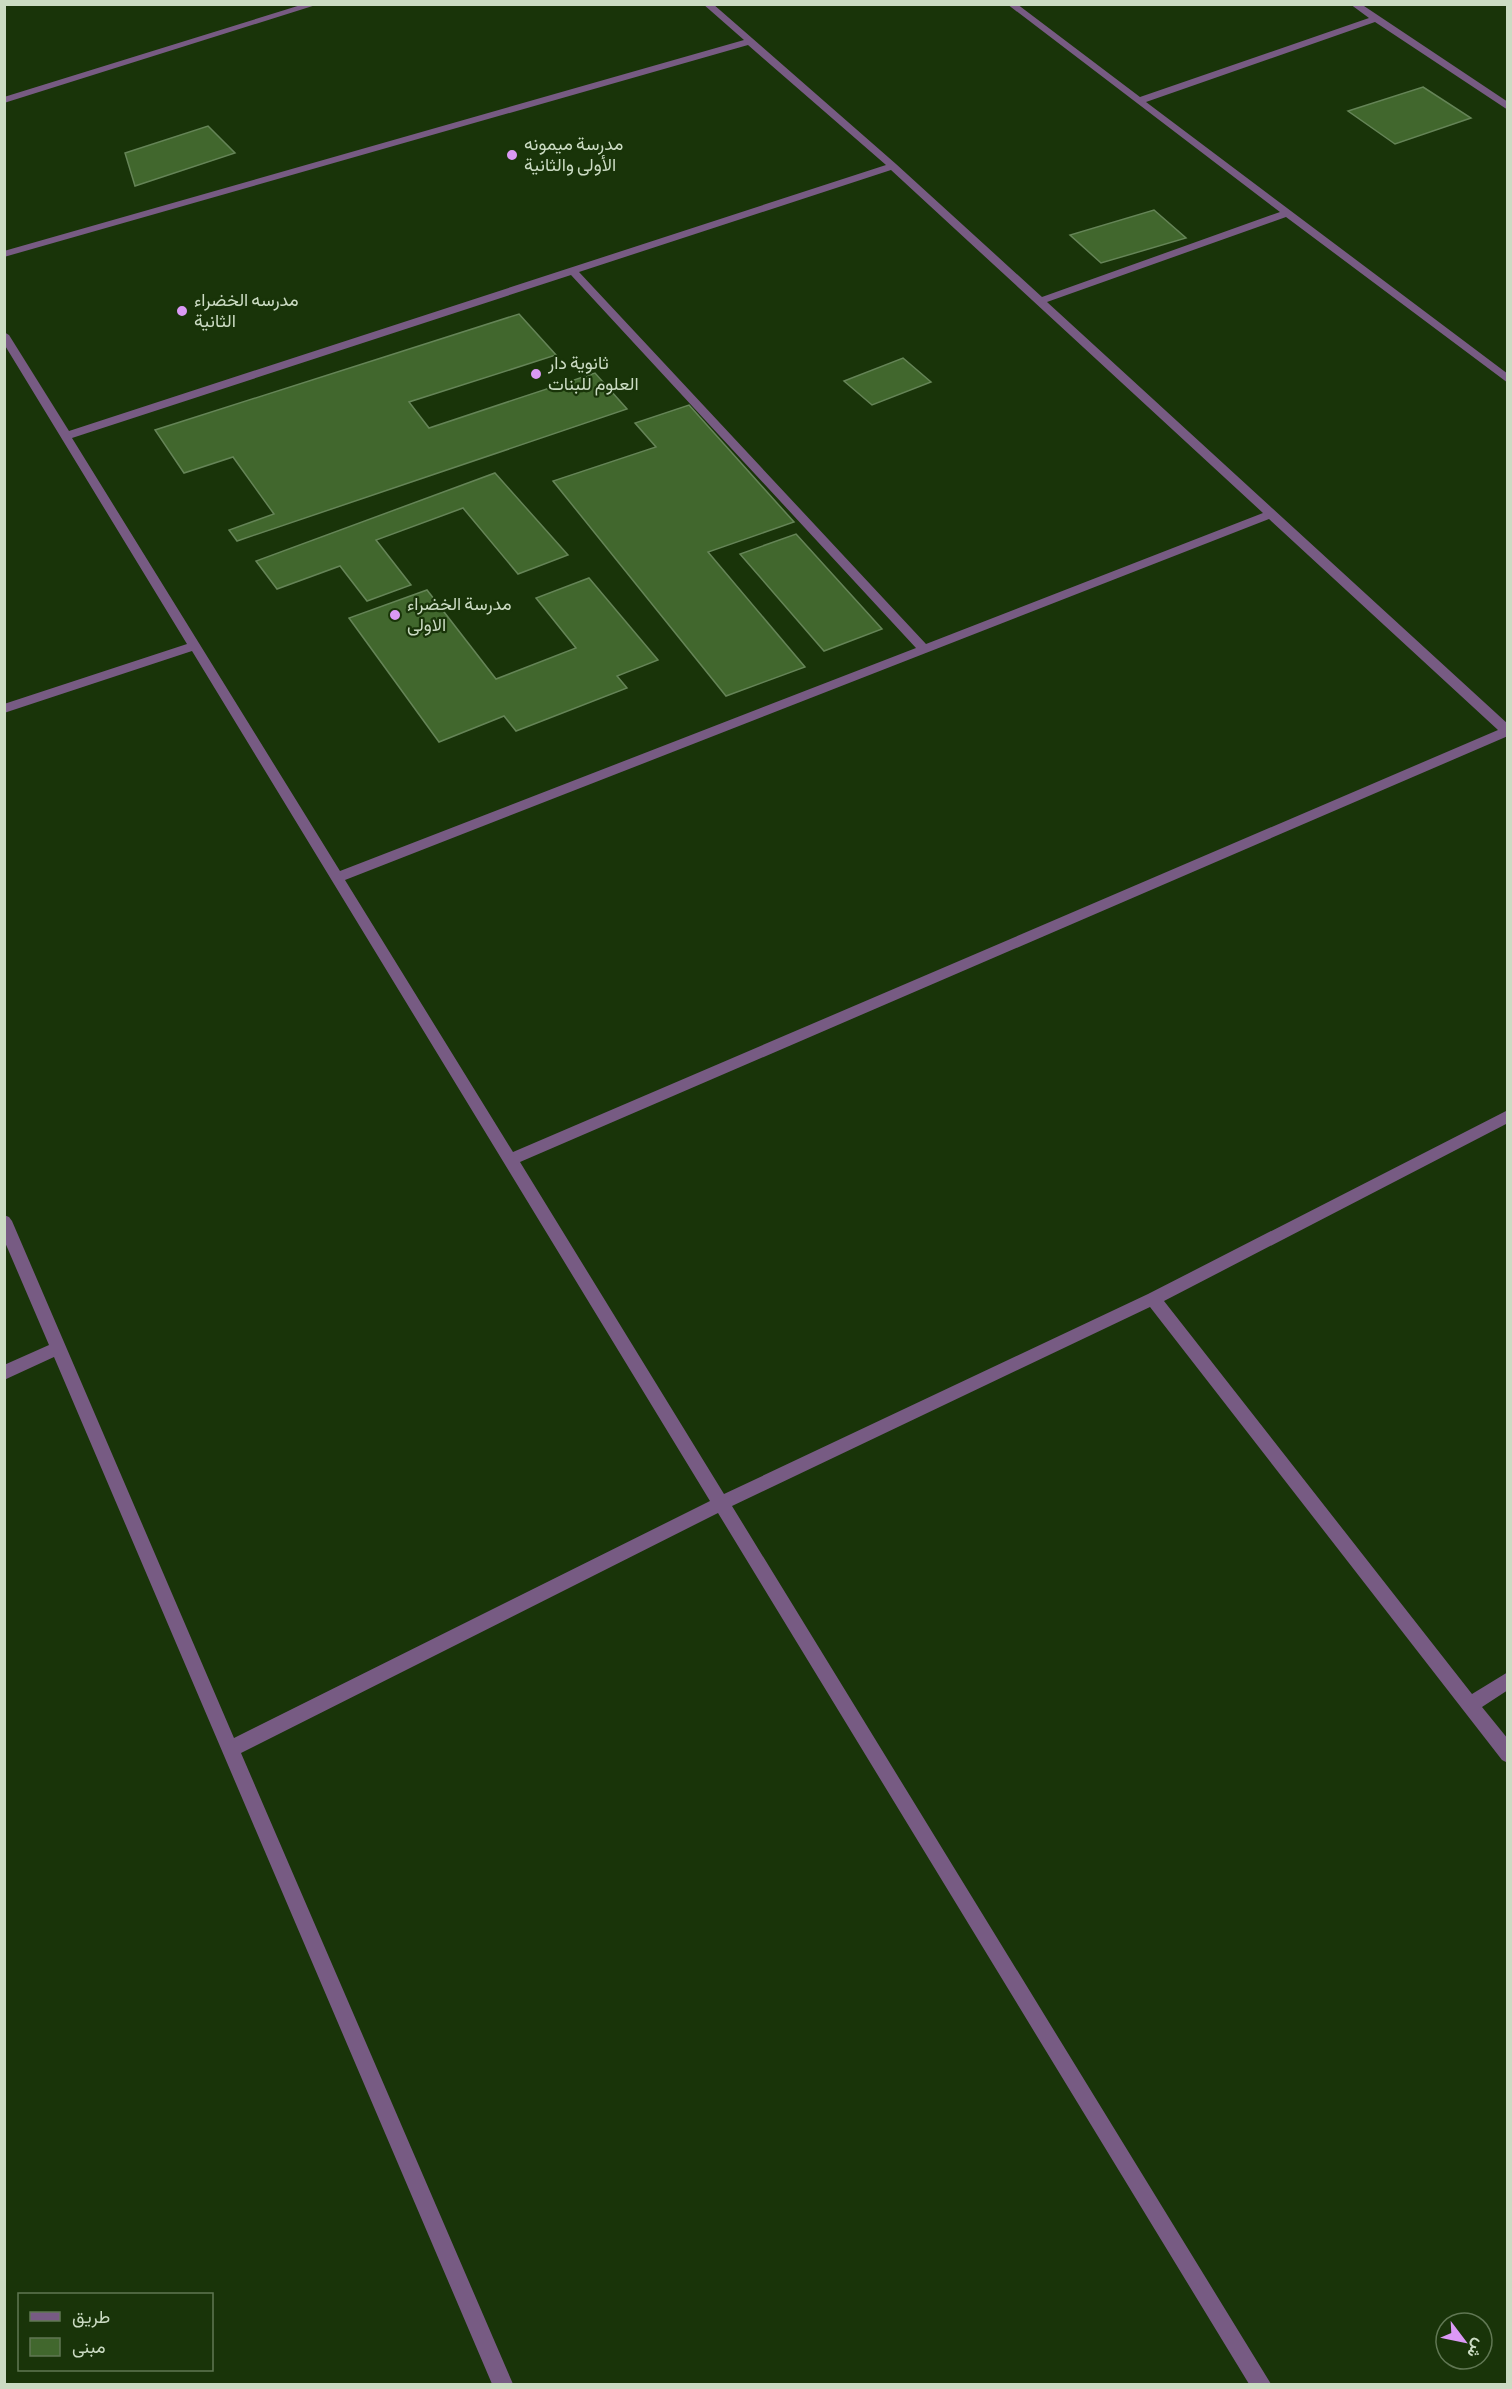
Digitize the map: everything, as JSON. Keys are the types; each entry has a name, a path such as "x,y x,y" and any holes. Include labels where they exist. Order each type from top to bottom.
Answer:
{"street":[{"path":"4,100 315,4"},
{"path":"510,1160 1507,731 893,166 707,4"},
{"path":"1011,4 1508,380"},
{"path":"1354,4 1508,106"},
{"path":"1139,101 1376,19"},
{"path":"4,254 748,42"},
{"path":"66,436 893,166"},
{"path":"1041,302 1287,213"},
{"path":"573,271 924,649"},
{"path":"4,335 1261,2385"},
{"path":"337,878 1270,514"},
{"path":"4,709 194,646"},
{"path":"230,1749 720,1504 1153,1299 1508,1116"},
{"path":"4,1221 502,2385"},
{"path":"1153,1299 1508,1754"},
{"path":"4,1373 59,1348"},
{"path":"1470,1705 1508,1680"}],"building":[{"path":"1423,87 1471,118 1395,144 1348,111"},
{"path":"208,126 235,153 135,186 125,153"},
{"path":"1154,210 1186,238 1101,263 1070,235"},
{"path":"519,314 556,355 409,402 429,428 595,373 627,409 237,541 229,530 274,514 233,457 184,473 155,430"},
{"path":"903,358 931,382 872,405 844,381"},
{"path":"689,405 794,522 708,552 805,667 726,696 553,481 656,447 635,423"},
{"path":"495,473 568,555 518,574 463,508 376,540 411,585 367,601 340,566 277,589 256,561"},
{"path":"796,534 882,629 824,651 740,554"},
{"path":"589,578 658,660 617,676 627,688 516,731 504,716 439,742 349,618 427,590 496,679 576,648 536,598"}],"place":[{"name":"مدرسة ميمونه الأولى والثانية","path":"512,155"},
{"name":"مدرسه الخضراء الثانية","path":"182,311"},
{"name":"ثانوية دار العلوم للبنات","path":"536,374"},
{"name":"مدرسة الخضراء الاولى","path":"395,615"}]}
